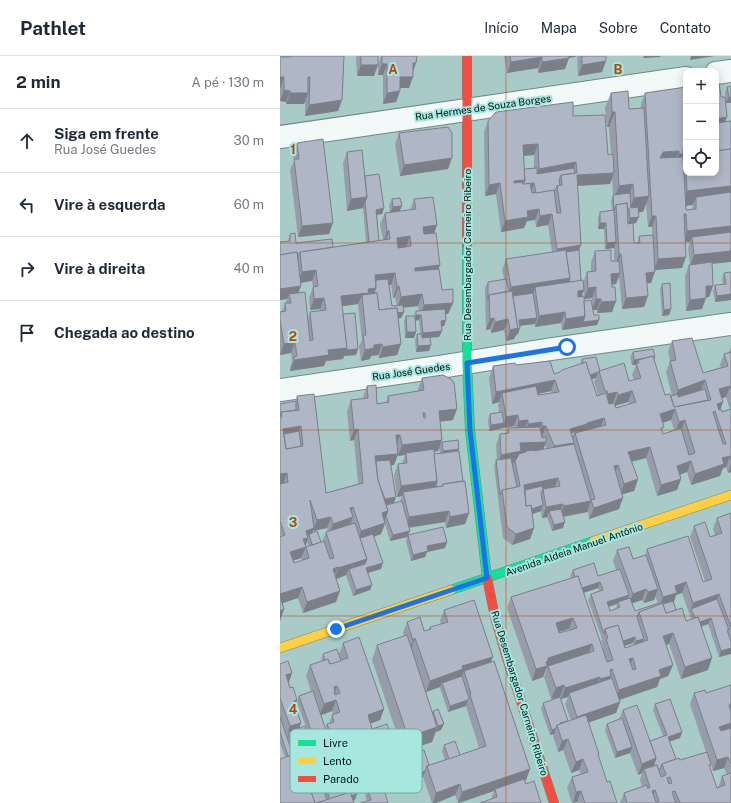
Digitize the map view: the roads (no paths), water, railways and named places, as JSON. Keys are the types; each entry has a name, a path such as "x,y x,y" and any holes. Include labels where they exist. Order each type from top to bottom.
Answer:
{"street":[{"name":"Rua Desembargador Carneiro Ribeiro","path":"467,56 467,363 470,430 487,578 495,616 506,655 554,803"},
{"path":"719,73 731,71"},
{"name":"Rua Hermes de Souza Borges","path":"280,137 683,78"},
{"name":"Rua José Guedes","path":"280,390 731,324"},
{"name":"Avenida Aldeia Manuel Antônio","path":"280,648 731,495"}]}
